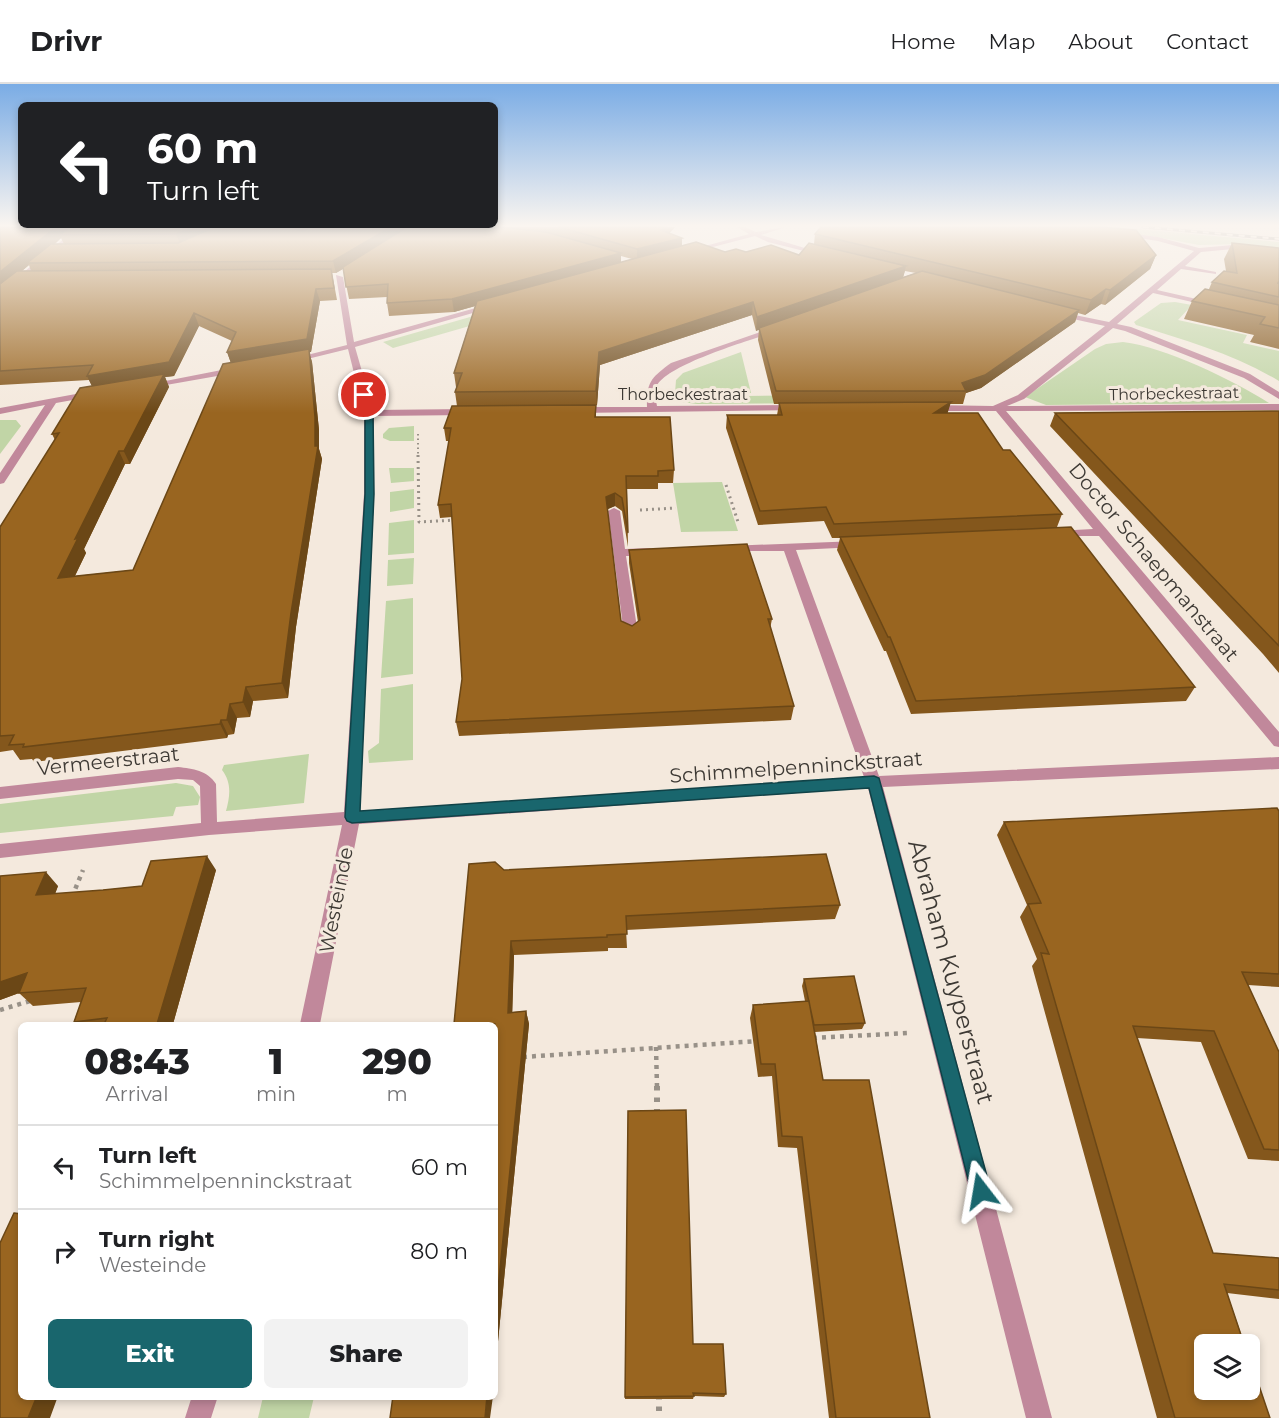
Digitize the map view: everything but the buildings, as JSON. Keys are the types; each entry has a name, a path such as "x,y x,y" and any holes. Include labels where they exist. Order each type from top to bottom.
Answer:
{"street":[{"name":"Westeinde","path":"310,1022 352,817 369,494 369,413 351,346 343,289"},
{"path":"1153,291 1222,307"},
{"name":"Thorbeckestraat","path":"997,407 1021,396 1153,291"},
{"path":"280,362 351,346 497,304"},
{"path":"1054,312 1128,329 1247,376 1279,396"},
{"path":"652,409 651,388 659,376 674,365 786,326"},
{"path":"145,386 248,368"},
{"path":"0,411 99,393"},
{"path":"0,481 53,401"},
{"name":"Thorbeckestraat","path":"914,408 997,407 1063,410 1279,407"},
{"name":"Doctor Schaepmanstraat","path":"997,407 1279,742"},
{"name":"Thorbeckestraat","path":"570,410 807,408"},
{"path":"369,413 476,412"},
{"path":"614,511 631,634"},
{"path":"1043,535 1101,532"},
{"path":"712,550 870,543"},
{"name":"Abraham Kuyperstraat","path":"789,547 874,782 1039,1418"},
{"path":"620,553 666,552"},
{"name":"Schimmelpenninckstraat","path":"352,817 874,782 1279,763"},
{"name":"Vermeerstraat","path":"0,793 178,773 197,775 208,784 209,829"},
{"path":"0,851 209,829 352,817"},
{"path":"198,1418 204,1400"}],"path":[{"path":"418,412 419,522 465,519"},
{"path":"726,485 747,549"},
{"path":"614,511 676,508"},
{"path":"69,905 94,842"},
{"path":"0,1010 30,1001 35,990"},
{"path":"810,1038 940,1031"},
{"path":"518,1057 763,1041"},
{"path":"656,1047 657,1119"},
{"path":"659,1382 659,1418"}],"green space":[{"path":"1175,302 1192,305 1178,320 1247,335 1243,343 1279,351 1279,381 1227,355 1136,325 1134,322 1161,303"},
{"path":"484,313 494,319 393,348 383,342"},
{"path":"1123,342 1178,357 1237,384 1269,403 1046,405 1025,397 1095,349 1106,344"},
{"path":"741,352 751,393 675,393 676,380 683,373"},
{"path":"830,395 830,403 697,404 682,402 671,397"},
{"path":"0,420 16,420 21,426 0,454"},
{"path":"414,426 414,441 390,441 383,438 383,434 389,428"},
{"path":"389,468 414,468 414,481 391,483"},
{"path":"722,482 738,531 681,532 673,483"},
{"path":"414,489 414,508 390,512 390,492"},
{"path":"414,520 414,553 388,555 389,523"},
{"path":"414,558 413,584 387,586 388,560"},
{"path":"413,598 413,674 381,678 386,601"},
{"path":"413,684 413,760 369,763 368,751 379,743 381,689"},
{"path":"309,754 304,803 226,811 229,790 222,770 224,765"},
{"path":"176,783 193,786 200,797 198,805 176,807 173,816 0,833 0,804"},
{"path":"262,1400 313,1400 309,1418 258,1418"}],"route":[{"path":"364,395 369,413 369,494 352,817 874,782 981,1191"}]}
